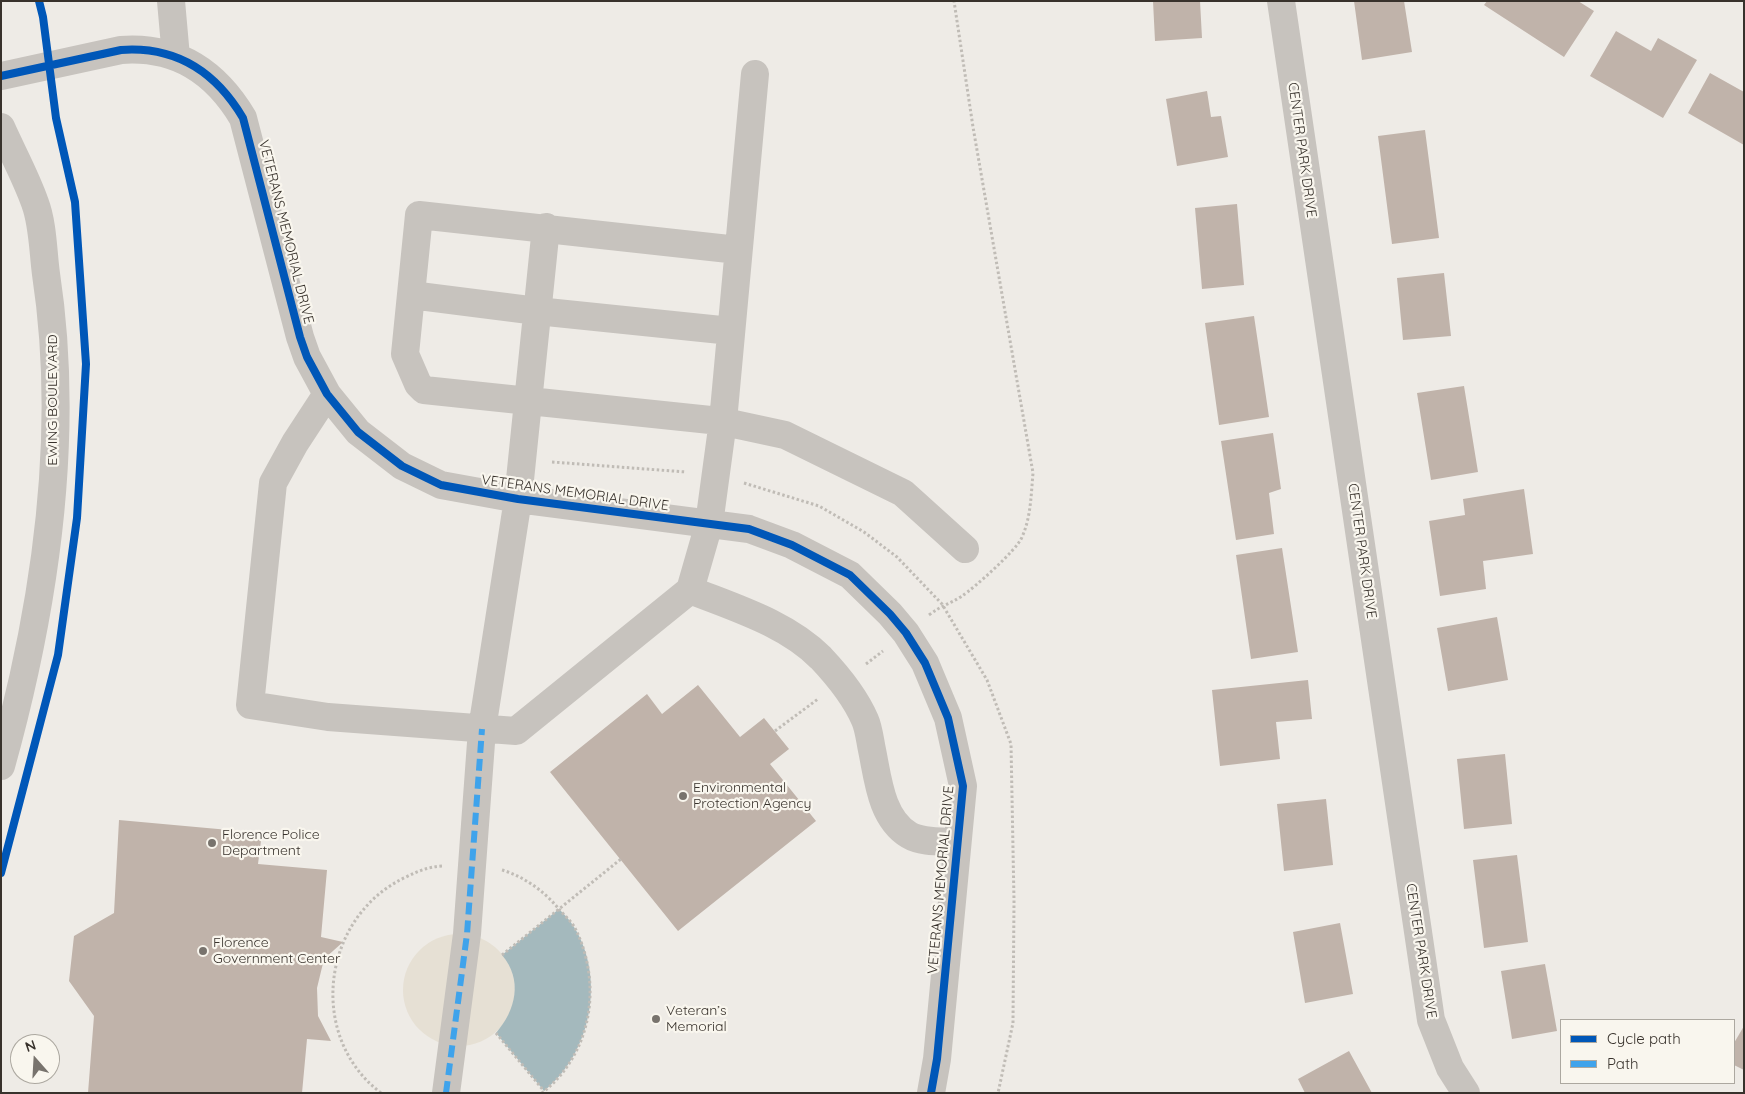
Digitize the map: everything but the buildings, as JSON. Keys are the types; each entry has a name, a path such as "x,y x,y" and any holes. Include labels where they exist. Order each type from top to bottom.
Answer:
{"street":[{"path":"171,1 176,57"},
{"name":"CENTER PARK DRIVE","path":"1281,1 1431,1020 1450,1068 1466,1093"},
{"name":"VETERANS MEMORIAL DRIVE","path":"1,76 121,50 163,52 197,66 216,81 231,98 243,118 300,337 307,357 327,394 358,432 402,466 440,486 518,499 749,529 792,546 850,575 872,594 906,634 937,688 957,750 963,786 937,1059 931,1093"},
{"path":"327,394 295,443 273,483 250,706 328,717 516,731 690,590 709,524 723,421 755,74"},
{"name":"EWING BOULEVARD","path":"1,128 36,205 54,324 56,443 44,568 19,702 1,766"},
{"path":"738,250 419,215 405,354 418,384 424,390 723,421 785,435 872,476 902,493 965,549"},
{"path":"446,1093 467,934 482,729 518,499 546,228"},
{"path":"411,295 537,311 731,330"},
{"path":"690,590 759,617 798,638 820,658 841,682 865,721 880,788 890,818 910,836 931,841 958,842"}],"path":[{"path":"775,731 906,634 942,604 961,596 996,566 1022,539 1030,514 1033,474 954,1"},
{"path":"942,604 986,680 1011,744 1014,901 1013,1024 998,1093"},
{"path":"502,955 621,859"},
{"path":"381,1093 366,1081 342,1044 331,1001 336,957 356,917 388,886 428,867 472,863 513,873 548,895 574,927 589,965 591,1007 580,1047 557,1081 543,1092 496,1033"}],"shaded area":[{"path":"559,909 572,924 584,947 589,969 591,992 589,1014 583,1036 573,1057 560,1075 544,1091 496,1033 503,1024 512,1005 515,985 513,974 502,955"},
{"path":"459,934 481,938 499,950 511,968 515,990 511,1012 499,1030 481,1042 459,1046 437,1042 419,1030 407,1012 403,990 407,968 419,950 437,938"}],"marked path":[{"path":"446,1093 467,934 482,729"}],"cycle path":[{"path":"1,873 58,655 77,518 86,364 75,202 56,118 43,17 39,1"},
{"path":"1,76 121,50 141,50 159,52 176,57 207,75 220,87 243,118 300,337 307,357 327,394 358,432 402,466 441,485 518,499 749,529 792,545 850,575 890,614 906,633 925,663 948,718 963,786 937,1059 931,1093"}],"place":[{"name":"Environmental Protection Agency","path":"683,796"},
{"name":"Florence Police Department","path":"212,843"},
{"name":"Florence Government Center","path":"203,951"},
{"name":"Veteran’s Memorial","path":"656,1019"}]}
